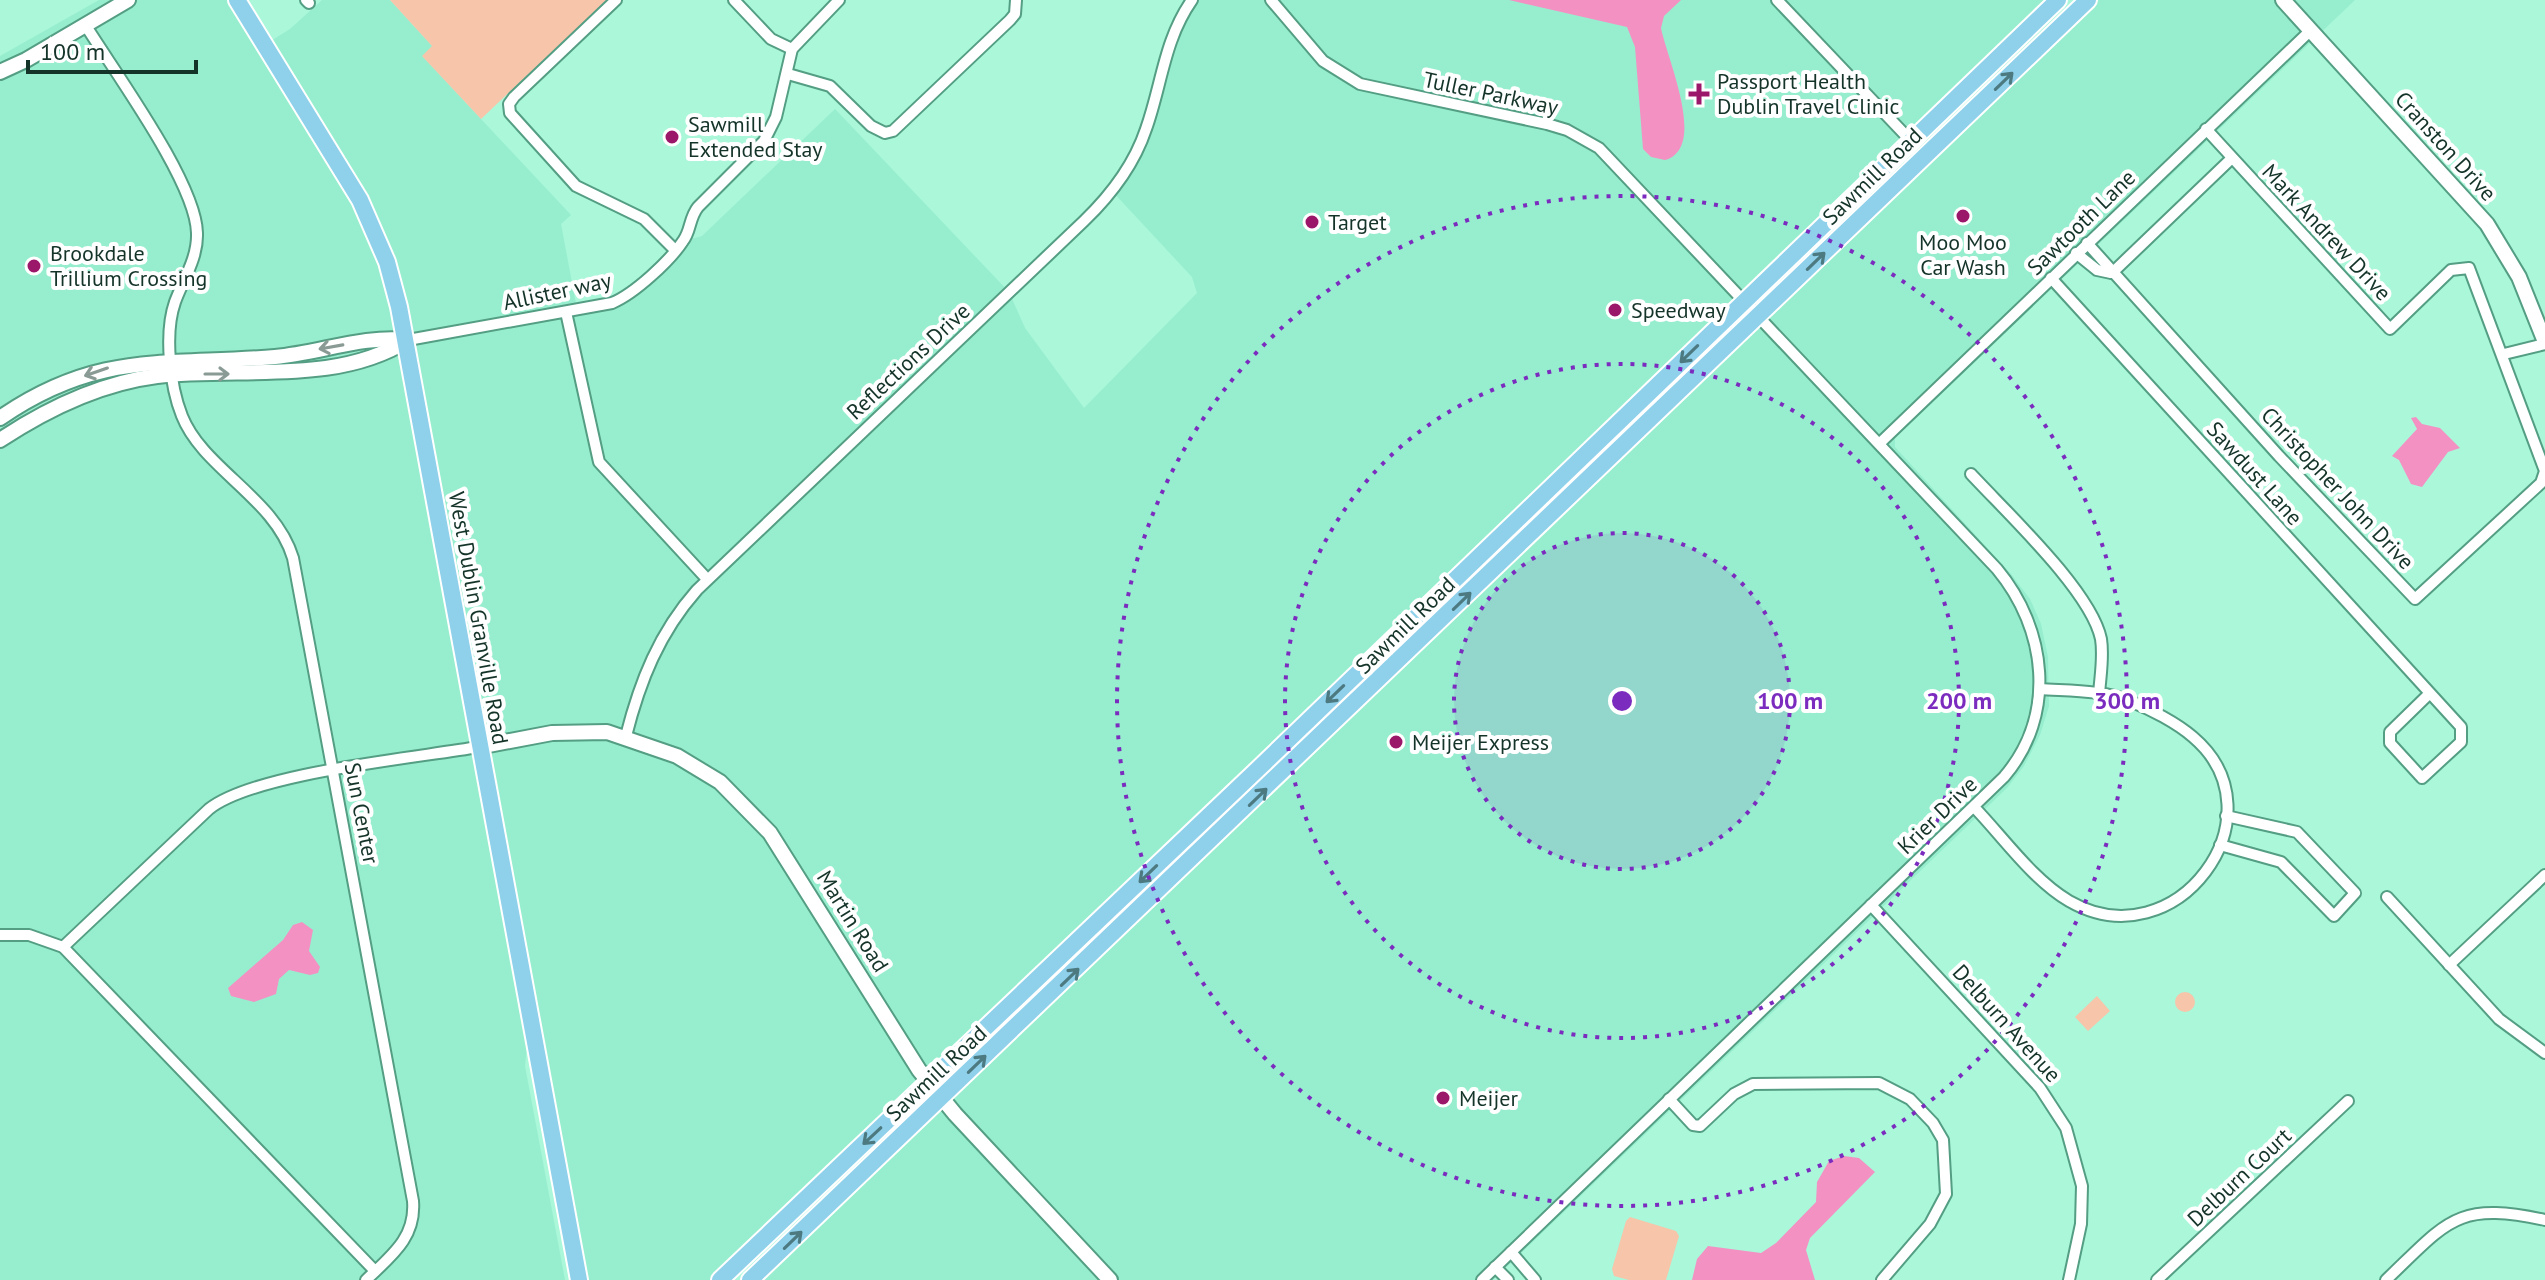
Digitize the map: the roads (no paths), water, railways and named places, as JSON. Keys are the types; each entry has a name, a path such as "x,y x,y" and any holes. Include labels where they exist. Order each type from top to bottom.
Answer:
{"main road":[{"name":"West Dublin Granville Road","path":"237,0 370,218 387,262 408,340 478,747 579,1280"},
{"name":"Sawmill Road","path":"720,1280 2058,0"},
{"name":"Sawmill Road","path":"750,1280 2088,0"}],"street":[{"path":"0,72 128,0"},
{"path":"616,0 514,97 509,104 510,113 576,186 644,219 675,250"},
{"path":"734,0 771,39 792,49 839,0"},
{"path":"788,74 830,86 871,126 885,133 893,131 1015,14 1016,0"},
{"name":"Reflections Drive","path":"626,736 642,680 658,644 678,612 707,579 1098,207 1140,145 1171,36 1192,0"},
{"name":"Tuller Parkway","path":"1271,0 1323,61 1360,84 1547,124 1587,140 1620,169 1760,315"},
{"path":"1777,0 1911,141"},
{"name":"Cranston Drive","path":"2283,0 2487,224 2519,277 2545,343"},
{"name":"Sun Center","path":"86,26 192,200 198,239 172,311 173,375 181,415 189,429 268,514 290,547 413,1201 414,1217 407,1237 366,1280"},
{"name":"Sawtooth Lane","path":"1880,443 2311,30"},
{"name":"Allister way","path":"408,340 566,312 626,297 684,241 692,214 769,133 788,74 792,49"},
{"name":"Mark Andrew Drive","path":"2206,129 2390,329 2451,270 2469,268 2504,354 2545,471 2544,477"},
{"name":"Mark Andrew Drive","path":"2112,273 2232,158"},
{"name":"Christopher John Drive","path":"2087,243 2415,599 2544,477"},
{"name":"Christopher John Drive","path":"2076,253 2097,270 2112,273"},
{"name":"Sawdust Lane","path":"2051,278 2461,727 2461,742 2422,778 2390,743 2390,732 2429,694"},
{"path":"566,312 599,462 707,579"},
{"name":"Krier Drive","path":"1482,1280 1974,807 2019,756 2032,727 2040,689 2035,636 2015,592 1760,315"},
{"path":"0,418 46,391 125,364 172,359 276,357 384,337 408,340"},
{"path":"0,440 49,410 139,379 173,375 260,374 323,366 384,355 408,340"},
{"path":"2504,354 2545,343"},
{"path":"1971,474 2047,557 2092,616 2100,639 2099,695"},
{"path":"1974,807 2068,900 2117,915 2148,913 2174,901 2208,872 2220,845 2226,816 2220,779 2205,749 2193,736 2128,700 2040,689"},
{"name":"Martin Road","path":"478,747 579,730 626,736 699,768 720,782 755,814 788,858 941,1098 1110,1280"},
{"path":"63,947 217,802 243,789 478,747"},
{"path":"2220,845 2281,862 2334,916 2355,893 2297,832 2226,816"},
{"path":"2449,965 2545,875"},
{"path":"2387,897 2499,1019 2545,1053"},
{"name":"Delburn Avenue","path":"1871,905 2040,1088 2066,1128 2082,1186 2081,1224 2069,1280"},
{"path":"0,935 29,935 63,947 375,1271"},
{"path":"1669,1099 1693,1125 1700,1126 1734,1094 1753,1084 1879,1083 1910,1099 1933,1123 1943,1140 1946,1194 1930,1224 1882,1280"},
{"name":"Delburn Court","path":"2157,1280 2348,1101"},
{"path":"2386,1280 2442,1228 2465,1215 2491,1210 2545,1220"},
{"path":"1511,1252 1535,1280"},
{"path":"1495,1267 1508,1280"}],"place":[{"name":"Passport Health Dublin Travel Clinic","path":"1699,94"},
{"name":"Sawmill Extended Stay","path":"672,137"},
{"name":"Moo Moo Car Wash","path":"1963,216"},
{"name":"Target","path":"1312,222"},
{"name":"Brookdale Trillium Crossing","path":"34,266"},
{"name":"Speedway","path":"1615,310"},
{"name":"Meijer Express","path":"1396,742"},
{"name":"Meijer","path":"1443,1098"}]}
